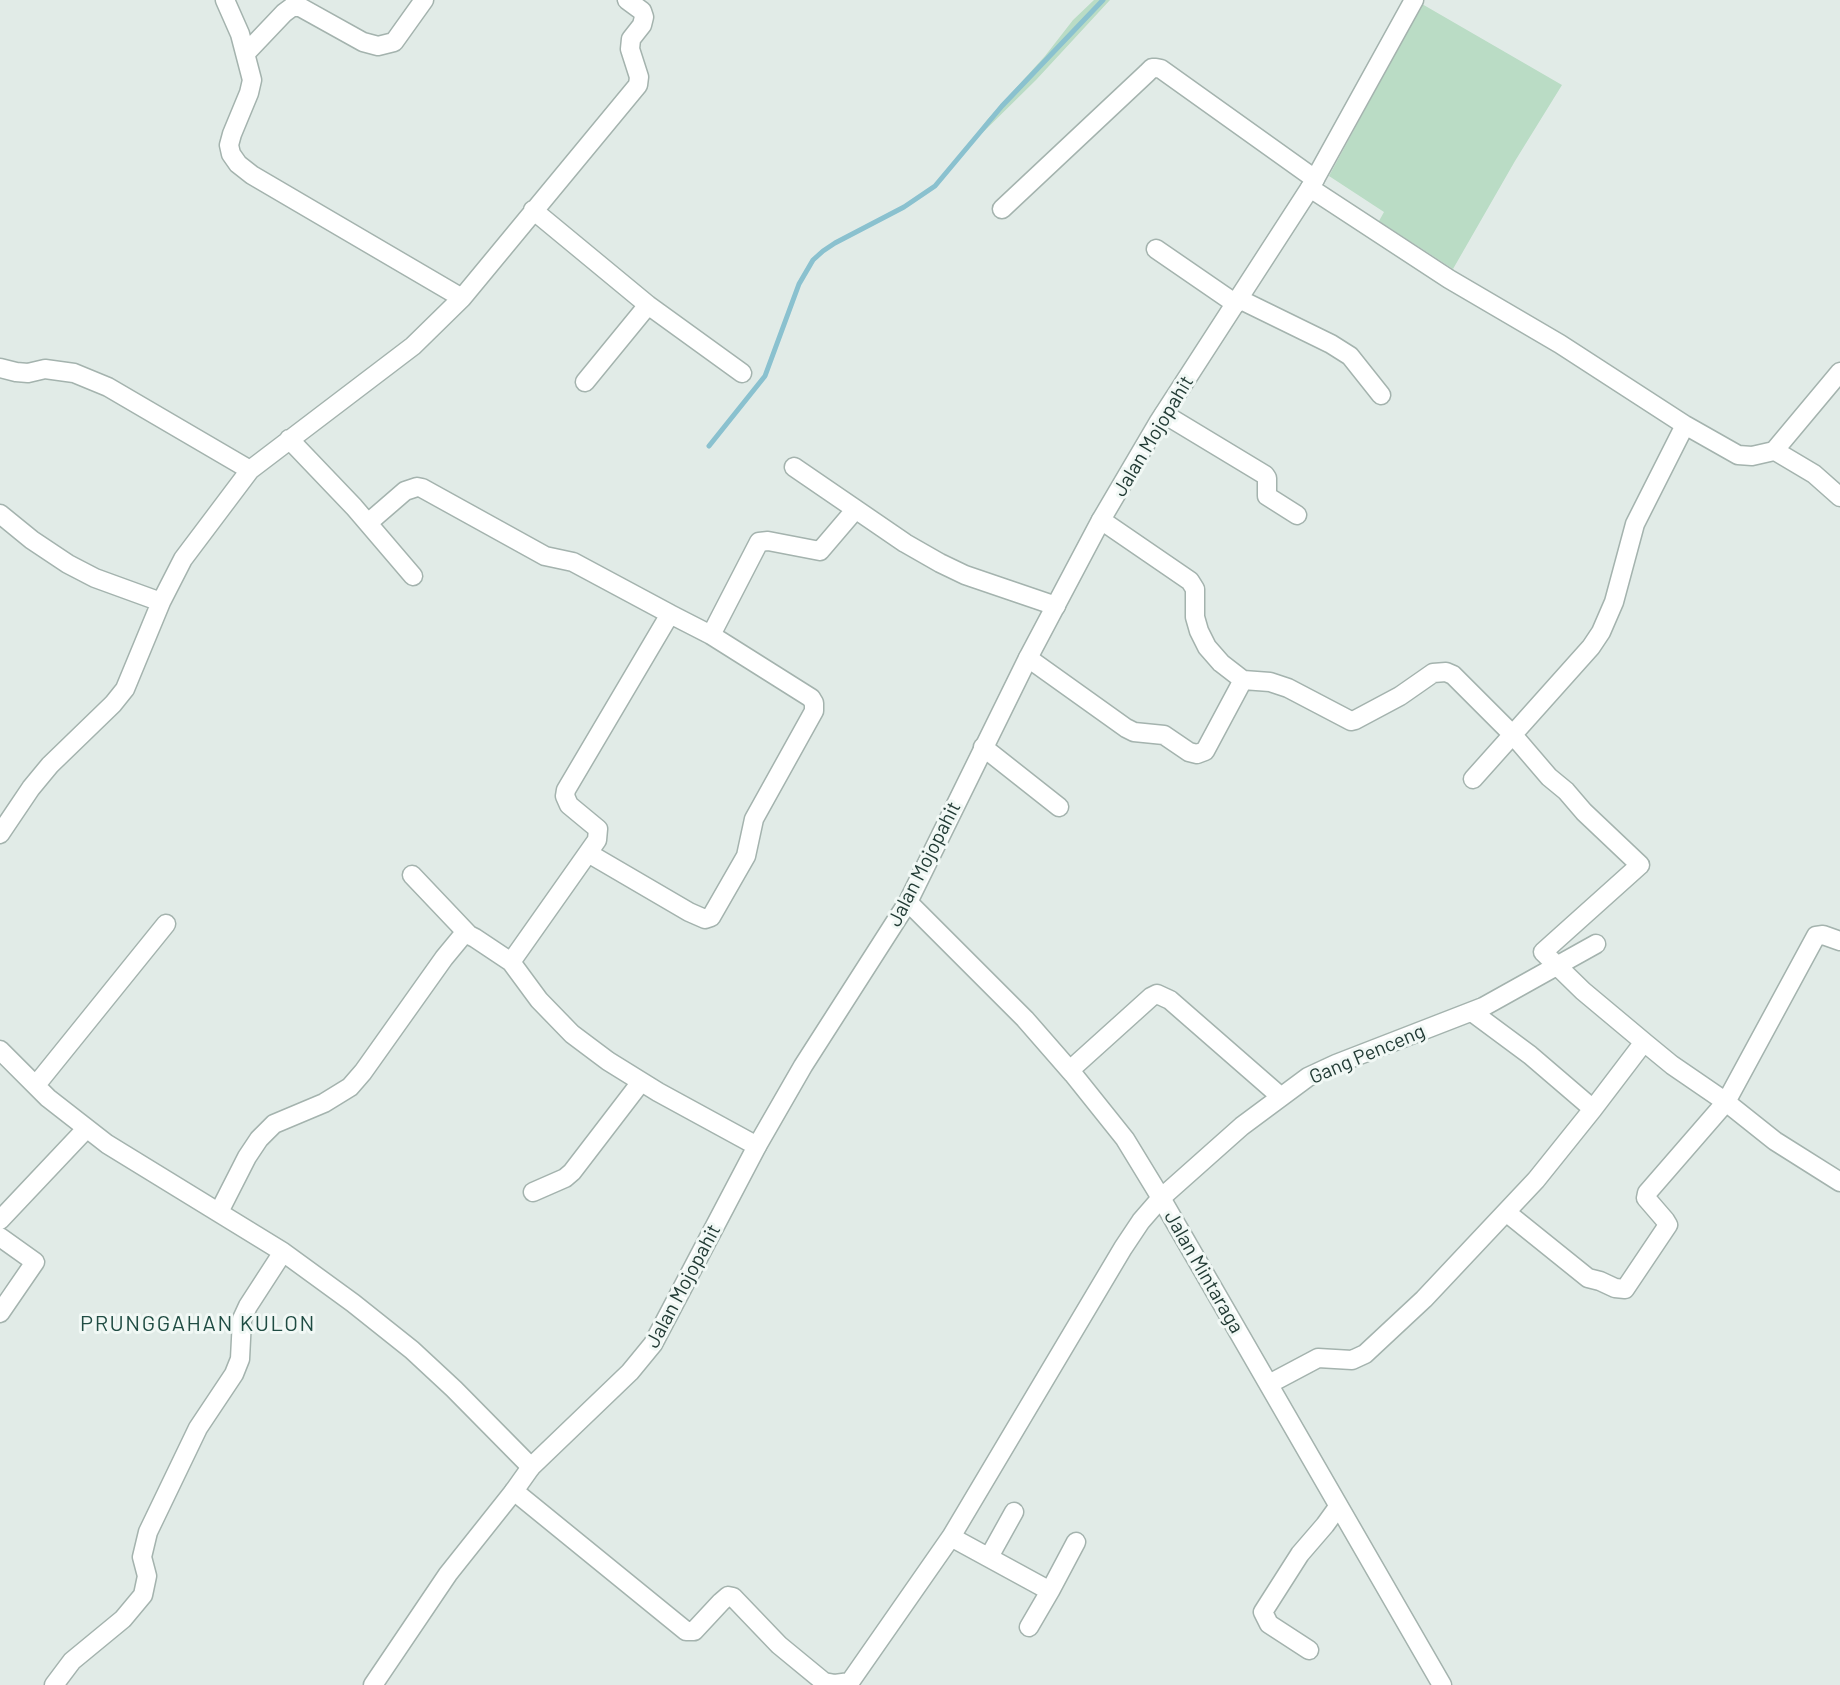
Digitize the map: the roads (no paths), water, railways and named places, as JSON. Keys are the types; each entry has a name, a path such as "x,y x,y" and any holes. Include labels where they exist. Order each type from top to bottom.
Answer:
{"street":[{"path":"225,0 246,53 252,80 229,145 231,154 238,164 252,175 462,298"},
{"path":"246,53 292,7 300,7 363,42 378,46 394,42 424,0"},
{"path":"0,834 31,788 50,765 113,704 124,688 161,602 183,559 250,470 413,346 462,298 638,85 639,77 630,49 631,39 645,17 642,11 627,0"},
{"name":"Jalan Mojopahit","path":"373,1685 448,1574 531,1467 630,1372 653,1344 757,1146 802,1066 908,902 983,747 1101,520 1164,414 1313,183 1414,0"},
{"path":"1002,208 1147,73 1156,68 1161,69 1313,183 1449,279 1560,344 1685,425 1738,455 1752,456 1774,451 1840,372"},
{"path":"533,210 648,305 742,373"},
{"path":"1156,249 1237,301 1331,344 1350,356 1381,395"},
{"path":"585,382 648,305"},
{"path":"0,368 28,373 45,369 74,374 108,387 250,470"},
{"path":"1164,414 1265,475 1267,496 1297,515"},
{"path":"1473,779 1591,647 1601,632 1614,602 1635,524 1685,425"},
{"path":"289,439 368,523 412,576"},
{"path":"1774,451 1814,474 1840,497"},
{"path":"794,467 905,543 965,575 1056,606"},
{"path":"368,523 405,491 417,487 422,488 545,556 573,562 711,635 811,698 814,711 754,819 746,856 714,914 708,919 695,915 588,853"},
{"path":"711,635 759,542 768,541 820,551 855,510"},
{"path":"0,514 32,540 68,564 95,578 161,602"},
{"path":"1101,520 1190,581 1195,589 1199,631 1221,663 1244,680 1270,682 1288,688 1351,721 1400,696 1433,673 1446,672 1453,675 1513,735 1549,777 1640,865 1543,952 1583,991 1672,1065 1726,1102 1774,1141 1840,1182"},
{"path":"511,962 597,840 598,829 569,804 565,796 566,790 670,614"},
{"path":"1028,658 1126,728 1134,732 1164,735 1189,752 1197,754 1204,751 1244,680"},
{"path":"983,747 1059,807"},
{"path":"412,875 469,934 511,962 539,1000 572,1034 641,1082 757,1146"},
{"name":"Jalan Mintaraga","path":"908,902 1009,1002 1070,1070 1125,1138 1442,1685"},
{"path":"36,1085 166,924"},
{"path":"219,1212 247,1156 259,1139 274,1124 324,1103 350,1087 457,941 463,935 469,934"},
{"path":"1506,1212 1588,1278 1615,1288 1625,1289 1668,1225 1646,1198 1647,1193 1726,1102 1816,936 1823,935 1840,941"},
{"name":"Gang Penceng","path":"514,1491 686,1631 694,1631 721,1602 728,1596 733,1597 779,1645 824,1682 835,1684 850,1682 951,1537 1123,1248 1141,1221 1161,1198 1207,1156 1280,1096 1308,1077 1472,1012 1596,944"},
{"path":"1070,1070 1157,994 1170,1000 1280,1096"},
{"path":"1472,1012 1530,1055 1593,1109"},
{"path":"1269,1384 1318,1358 1352,1360 1359,1358 1424,1299 1536,1180 1644,1042"},
{"path":"0,1050 86,1129 283,1252 353,1303 412,1350 531,1467"},
{"path":"533,1192 565,1178 572,1172 641,1082"},
{"path":"0,1220 86,1129"},
{"path":"0,1237 35,1262 0,1312"},
{"path":"54,1685 72,1661 123,1619 143,1595 147,1576 142,1557 148,1532 198,1428 237,1368 240,1359 242,1319 283,1252"},
{"path":"1309,1650 1269,1623 1263,1612 1300,1554 1338,1507"},
{"path":"989,1557 1014,1512"},
{"path":"951,1537 1050,1591"},
{"path":"1029,1627 1076,1542"}],"waterway":[{"path":"709,446 765,376 799,284 813,260 835,243 904,207 935,186 1002,106 1103,0"}],"district":[{"name":"PRUNGGAHAN KULON","path":"198,1324"}]}
